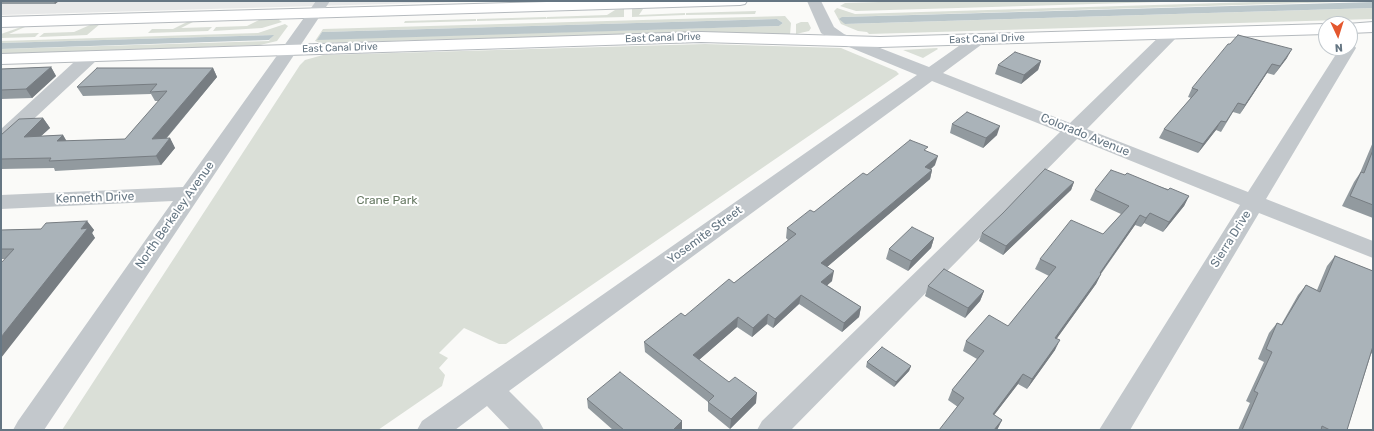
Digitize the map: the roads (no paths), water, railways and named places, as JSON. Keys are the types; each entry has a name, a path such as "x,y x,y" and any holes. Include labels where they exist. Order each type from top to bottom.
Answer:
{"main road":[{"path":"1,22 319,7 740,1"},
{"name":"East Canal Drive","path":"1,59 701,37 849,41 979,39 1318,28"}],"street":[{"name":"Colorado Avenue","path":"814,1 827,30 834,35 1373,250"},
{"name":"North Berkeley Avenue","path":"28,430 319,7"},
{"path":"772,430 1075,131 1172,33"},
{"name":"Yosemite Street","path":"432,430 979,39"},
{"path":"1,139 91,56"},
{"name":"Sierra Drive","path":"1114,430 1343,56"},
{"path":"1,121 21,121"},
{"name":"Kenneth Drive","path":"1,202 189,194"},
{"path":"488,389 529,430"}],"park label":[{"name":"Crane Park","path":"387,201"}]}
